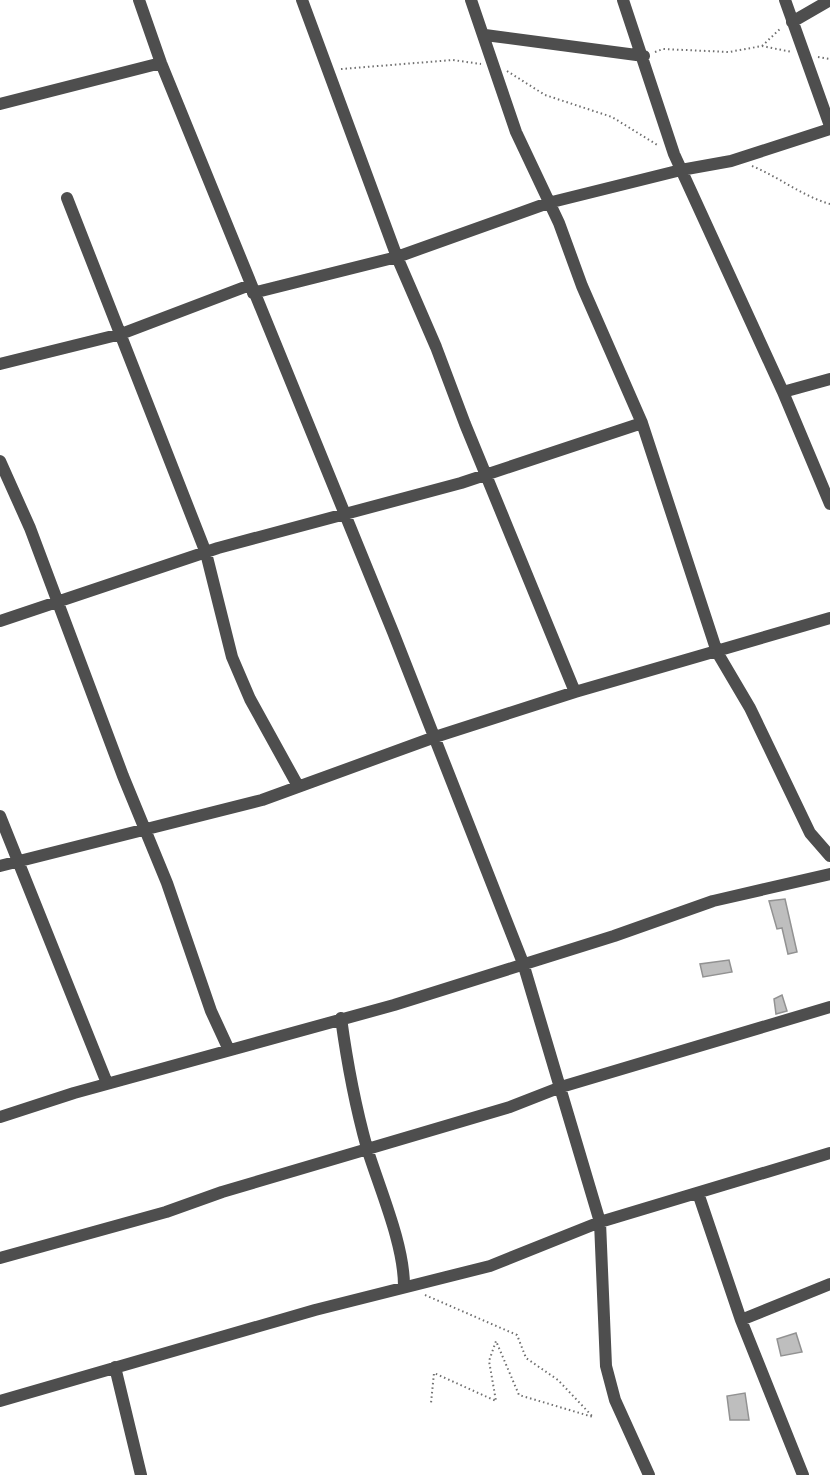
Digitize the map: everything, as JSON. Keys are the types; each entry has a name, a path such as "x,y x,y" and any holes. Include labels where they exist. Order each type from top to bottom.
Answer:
{"street":[{"path":"139,0 161,63 435,737 523,963 600,1222 606,1366 615,1400 649,1475"},
{"path":"302,0 397,257 436,347 575,692"},
{"path":"471,0 485,35 492,66 516,132 549,203 642,423 717,652 750,708 810,834 830,856"},
{"path":"623,0 644,56 674,154 828,496"},
{"path":"0,364 121,334 252,289 397,257 549,203 681,170 731,161 830,128 785,0"},
{"path":"792,22 830,0"},
{"path":"485,35 644,56"},
{"path":"0,104 161,63"},
{"path":"67,198 206,553 232,657 250,699 298,786"},
{"path":"783,392 830,379"},
{"path":"0,621 206,553 344,516 486,474 642,423"},
{"path":"0,461 30,528 123,776 146,828 211,1011 229,1050"},
{"path":"0,866 262,800 435,737 575,692 830,618"},
{"path":"0,816 107,1083"},
{"path":"0,1117 107,1083 385,1007 713,901 830,874"},
{"path":"0,1258 166,1212 222,1192 510,1107 561,1087 830,1007"},
{"path":"341,1018 350,1078 368,1150 402,1262 404,1286"},
{"path":"0,1401 404,1286 441,1281 490,1266 600,1222 830,1153"},
{"path":"698,1193 741,1320 803,1475"},
{"path":"741,1320 830,1284"},
{"path":"115,1367 141,1475"}],"path":[{"path":"644,56 663,49 729,52 762,46 774,32 792,22"},
{"path":"328,70 453,60 492,66 504,69 545,95 612,117 633,128 652,143 674,154"},
{"path":"731,161 753,166 811,199 830,204"},
{"path":"424,1295 517,1335 526,1358 558,1380 593,1417 519,1395 496,1341 489,1361 496,1401 435,1373 431,1403"}],"building":[{"path":"785,899 797,952 788,954 782,928 777,929 769,901"},
{"path":"729,960 732,972 703,977 700,964"},
{"path":"782,995 787,1011 776,1014 774,999"},
{"path":"796,1333 802,1352 781,1356 777,1339"},
{"path":"745,1393 749,1420 730,1420 727,1396"}]}
